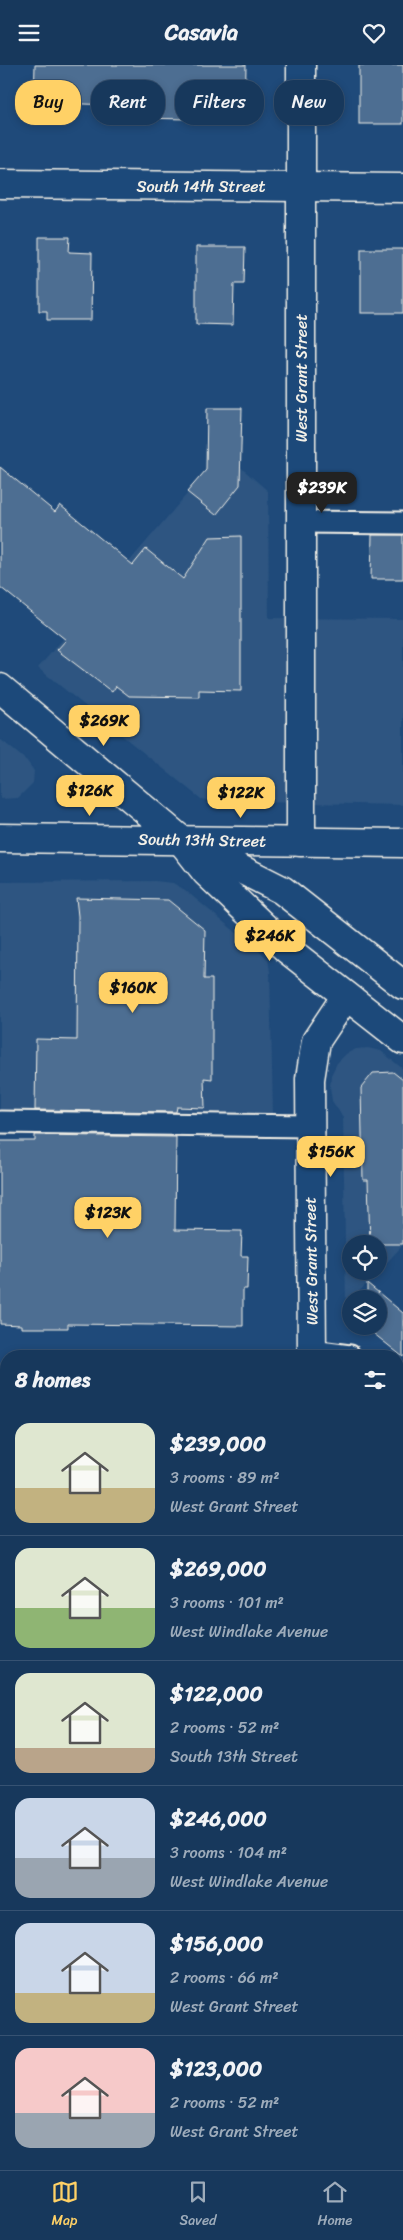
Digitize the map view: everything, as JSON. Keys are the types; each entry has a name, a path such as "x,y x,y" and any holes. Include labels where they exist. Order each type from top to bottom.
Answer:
{"street":[{"name":"West Grant Street","path":"301,65 301,842"},
{"name":"South 14th Street","path":"0,184 403,188"},
{"path":"0,688 180,839 206,872 288,950 403,1040"},
{"name":"South 13th Street","path":"0,838 403,843"},
{"path":"180,839 282,890 403,985"},
{"name":"West Grant Street","path":"312,1350 310,1079 316,1041 346,996"}],"lane":[{"path":"301,522 403,523"},
{"path":"0,1122 310,1126"}],"shaded area":[{"path":"223,452 268,491 269,618 403,619 403,805 214,801 201,799 38,668"},
{"path":"0,739 27,761 34,771 33,783 18,798 0,799"},
{"path":"155,881 173,883 185,890 268,959 270,972 273,1114 0,1111 0,882"},
{"path":"368,1048 381,1051 403,1069 403,1245 387,1262 387,1235 345,1235 343,1117 332,1101 330,1087 331,1075 337,1063 346,1054 356,1049"},
{"path":"346,1280 370,1280 361,1290 346,1290"}],"building":[{"path":"35,65 246,65 246,80 175,80 175,119 165,119 165,80 91,80 91,104 81,104 81,80 35,80"},
{"path":"359,65 403,65 403,124 359,124"},
{"path":"39,237 70,237 69,252 92,253 91,320 47,320 47,311 39,311"},
{"path":"196,247 245,247 244,284 234,284 233,325 196,324"},
{"path":"361,249 403,249 403,313 361,313"},
{"path":"207,408 242,408 240,485 216,515 187,492 206,470"},
{"path":"0,467 55,512 60,505 133,565 146,549 183,579 210,537 241,536 241,691 199,690 199,697 129,696 116,686 112,692 57,650 66,640 0,587"},
{"path":"372,535 403,535 403,579 371,579"},
{"path":"76,898 168,900 205,930 204,979 212,979 212,1079 204,1078 205,1108 177,1107 176,1112 35,1110 36,1039 77,1040 78,916"},
{"path":"393,1072 403,1080 403,1244 387,1244 387,1235 370,1235 368,1180 363,1180 361,1088 373,1073"},
{"path":"35,1135 176,1137 175,1230 242,1231 241,1256 248,1256 247,1289 243,1289 243,1326 68,1324 68,1328 21,1328 21,1325 0,1324 0,1141 35,1141"},
{"path":"367,1283 375,1290 367,1290"},
{"path":"387,1300 403,1313 403,1350 394,1350 376,1335 387,1335"}]}
